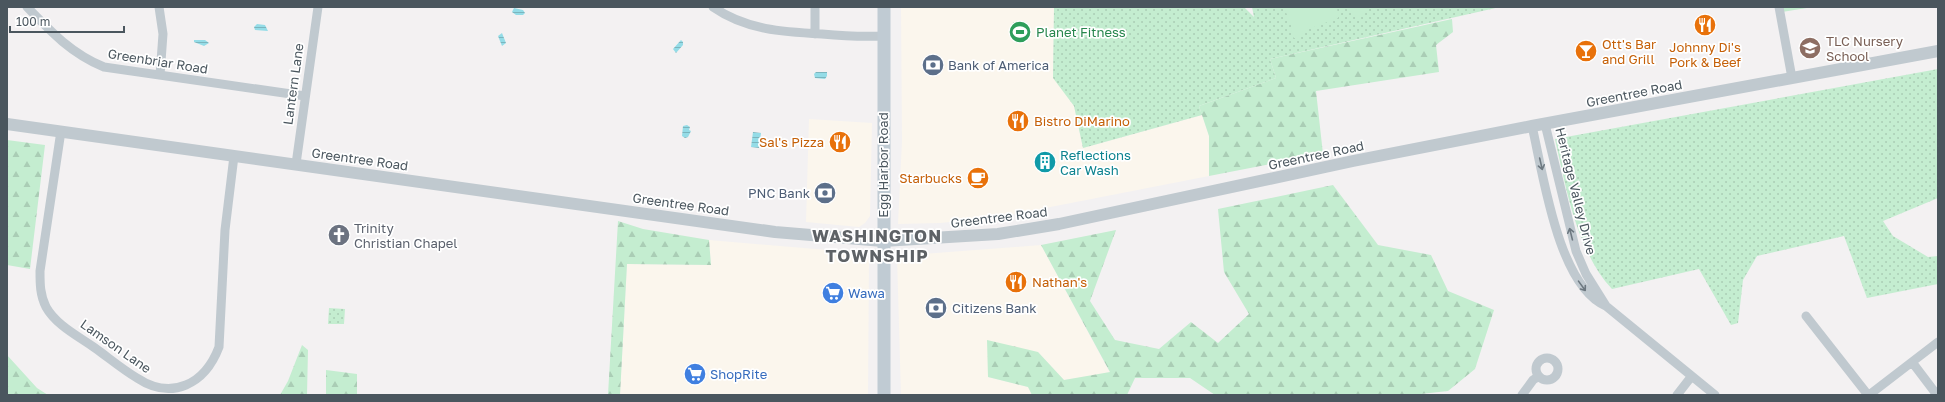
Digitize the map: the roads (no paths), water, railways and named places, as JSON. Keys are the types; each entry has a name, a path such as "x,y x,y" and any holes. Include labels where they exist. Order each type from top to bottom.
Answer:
{"main road":[{"name":"Egg Harbor Road","path":"884,7 884,395"}],"street":[{"name":"Greenbriar Road","path":"27,7 57,38 87,59 104,67 305,96"},
{"path":"159,7 163,34 160,75"},
{"name":"Lantern Lane","path":"296,164 318,7"},
{"path":"713,7 729,17 755,27 773,31 884,36"},
{"path":"815,7 815,34"},
{"path":"1779,7 1792,78"},
{"name":"Greentree Road","path":"7,124 775,232 883,241 985,236 1059,224 1354,161 1532,126 1938,51"},
{"name":"Heritage Valley Drive","path":"1545,124 1576,251 1586,274 1606,306"},
{"name":"Heritage Valley Drive","path":"1532,126 1556,231 1564,254 1575,277 1598,303 1606,306 1715,395"},
{"name":"Lamson Lane","path":"61,131 40,271 42,297 46,307 60,323 137,379 157,387 179,388 199,378 214,360 219,347 225,230 234,156"},
{"path":"1806,316 1868,395 1938,342"},
{"path":"1912,362 1937,395"},
{"path":"1522,395 1533,380 1539,376"},
{"path":"1677,395 1692,376"}],"water":[{"path":"514,8 523,10 525,13 523,15 516,15 512,12"},
{"path":"257,24 265,25 268,31 255,30 254,27"},
{"path":"502,33 506,43 502,46 498,36"},
{"path":"194,40 205,40 209,43 204,46 194,42"},
{"path":"681,40 683,45 676,53 673,49"},
{"path":"816,72 827,72 827,76 825,79 815,78 814,74"},
{"path":"687,125 690,127 689,130 691,131 688,137 685,138 682,136 683,126"},
{"path":"753,132 761,133 759,148 751,147"}],"place":[{"name":"Johnny Di's Pork & Beef","path":"1705,25"},
{"name":"Planet Fitness","path":"1020,32"},
{"name":"TLC Nursery School","path":"1810,48"},
{"name":"Ott's Bar and Grill","path":"1586,51"},
{"name":"Bank of America","path":"933,65"},
{"name":"Bistro DiMarino","path":"1018,121"},
{"name":"Sal's Pizza","path":"840,142"},
{"name":"Reflections Car Wash","path":"1045,162"},
{"name":"Starbucks","path":"978,178"},
{"name":"PNC Bank","path":"825,193"},
{"name":"Trinity Christian Chapel","path":"339,235"},
{"name":"Nathan's","path":"1016,282"},
{"name":"Wawa","path":"833,293"},
{"name":"Citizens Bank","path":"936,308"},
{"name":"ShopRite","path":"695,374"}],"district":[{"name":"WASHINGTON TOWNSHIP","path":"877,245"}]}
